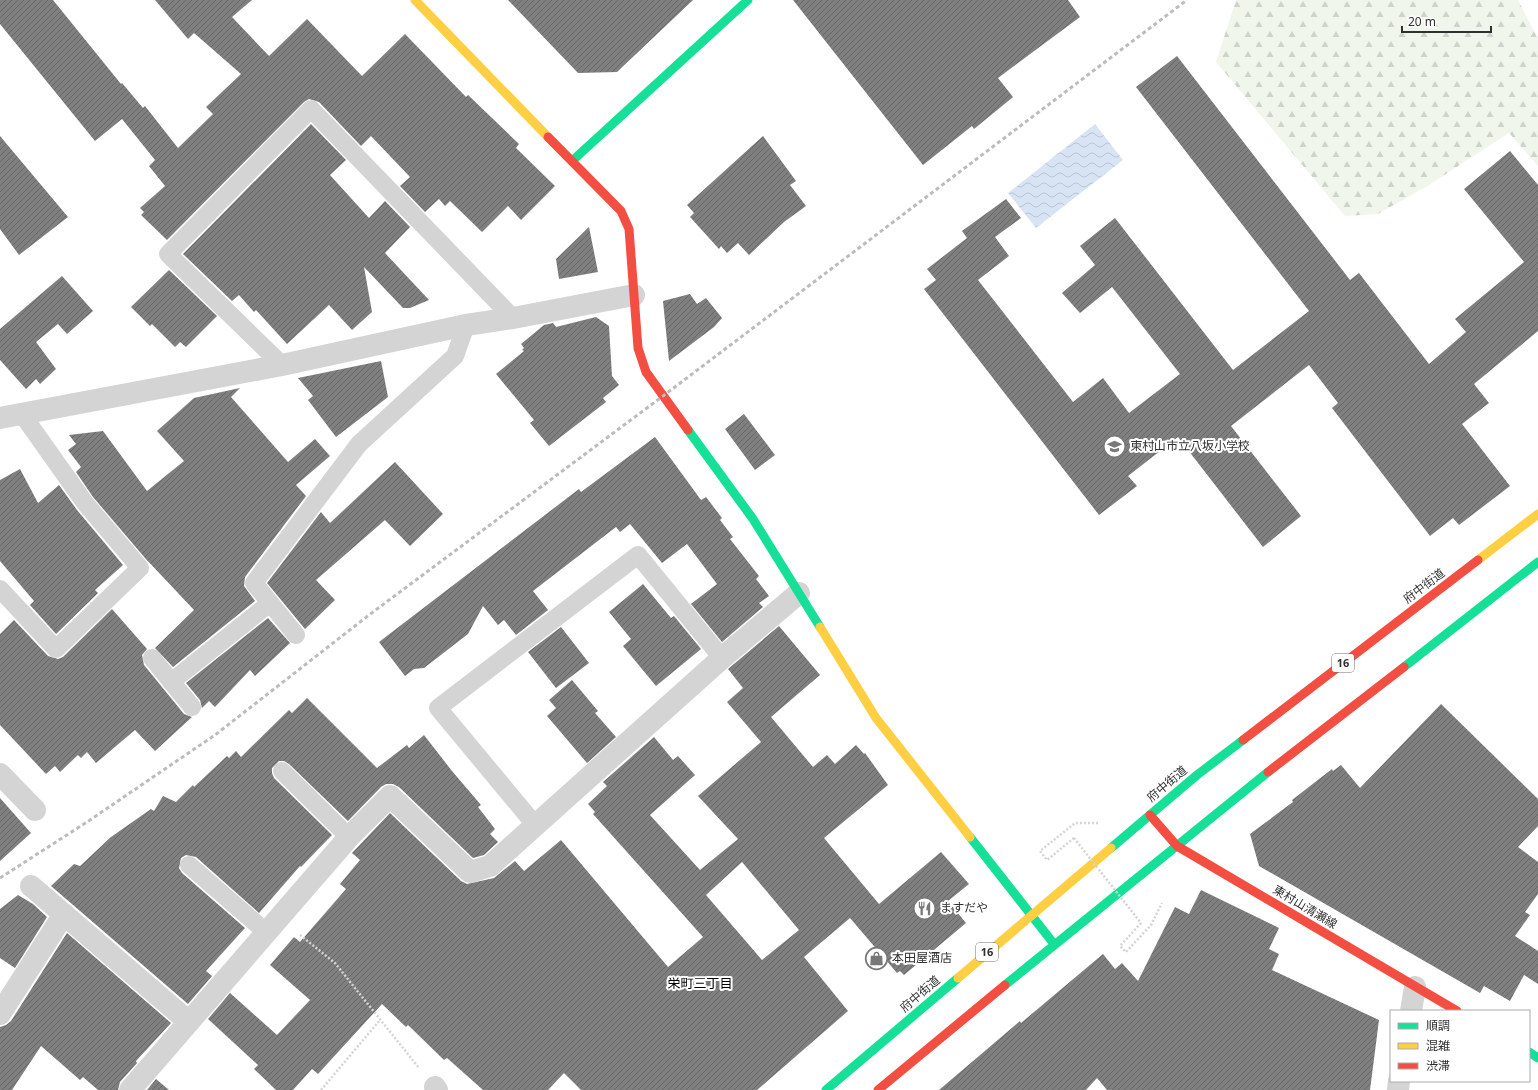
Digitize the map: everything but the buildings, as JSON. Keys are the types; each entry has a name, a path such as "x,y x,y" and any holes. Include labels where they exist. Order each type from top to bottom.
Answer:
{"main road":[{"path":"414,0 621,211 629,229 638,348 646,372 752,519 800,593 876,718 1054,944"},
{"path":"572,161 748,0"},
{"name":"府中街道","path":"826,1090 1030,915 1197,775 1538,514"},
{"path":"878,1090 1054,944 1224,807 1538,562"},
{"name":"東村山清瀬線","path":"1150,815 1177,846 1455,1010"}],"street":[{"path":"0,418 282,365 466,325 513,318 634,295"},
{"path":"130,1090 273,926 348,837 390,796 470,872 490,866 722,658 800,593"},
{"path":"0,774 34,810"},
{"path":"31,886 189,1022"},
{"path":"0,1014 64,914"},
{"path":"1411,1010 1415,987"}],"lane":[{"path":"282,365 168,254 311,109 513,318"},
{"path":"296,635 254,583 359,444 455,356 466,325"},
{"path":"0,589 56,649 140,568 85,503 22,414"},
{"path":"536,826 438,708 638,556 722,658"},
{"path":"171,682 270,603"},
{"path":"152,658 192,707"},
{"path":"282,771 348,837"},
{"path":"189,865 273,926"}],"path":[{"path":"1103,823 1075,823 1040,851 1047,860 1074,838 1141,923 1120,946 1126,952 1152,924 1162,903"},
{"path":"273,926 335,963 435,1089"},
{"path":"321,1090 380,1020"}],"green space":[{"path":"1236,0 1518,0 1538,39 1538,166 1509,133 1429,185 1378,214 1345,216 1216,62"}],"water":[{"path":"1095,124 1123,160 1036,228 1008,193"}],"railway":[{"path":"0,878 87,822 215,735 369,615 663,396 1187,0"}],"traffic: fast":[{"path":"572,161 748,0"},
{"path":"688,430 753,519 820,627"},
{"path":"1404,667 1538,562"},
{"path":"1111,848 1197,775 1243,740"},
{"path":"1005,985 1268,772"},
{"path":"970,837 1054,944"},
{"path":"826,1090 958,978"},
{"path":"1530,1053 1538,1058"}],"traffic: slow":[{"path":"415,0 548,137"},
{"path":"1478,560 1538,514"},
{"path":"820,627 876,718 970,837"},
{"path":"958,978 1111,848"}],"traffic: jam":[{"path":"548,137 621,211 629,229 638,348 646,372 688,430"},
{"path":"1243,740 1478,560"},
{"path":"1268,772 1404,667"},
{"path":"1150,815 1177,846 1455,1010"},
{"path":"878,1090 1005,985"}],"place":[{"name":"東村山市立八坂小学校","path":"1114,446"},
{"name":"ますだや","path":"925,908"},
{"name":"本田屋酒店","path":"877,958"}],"district":[{"name":"栄町三丁目","path":"700,983"}]}
